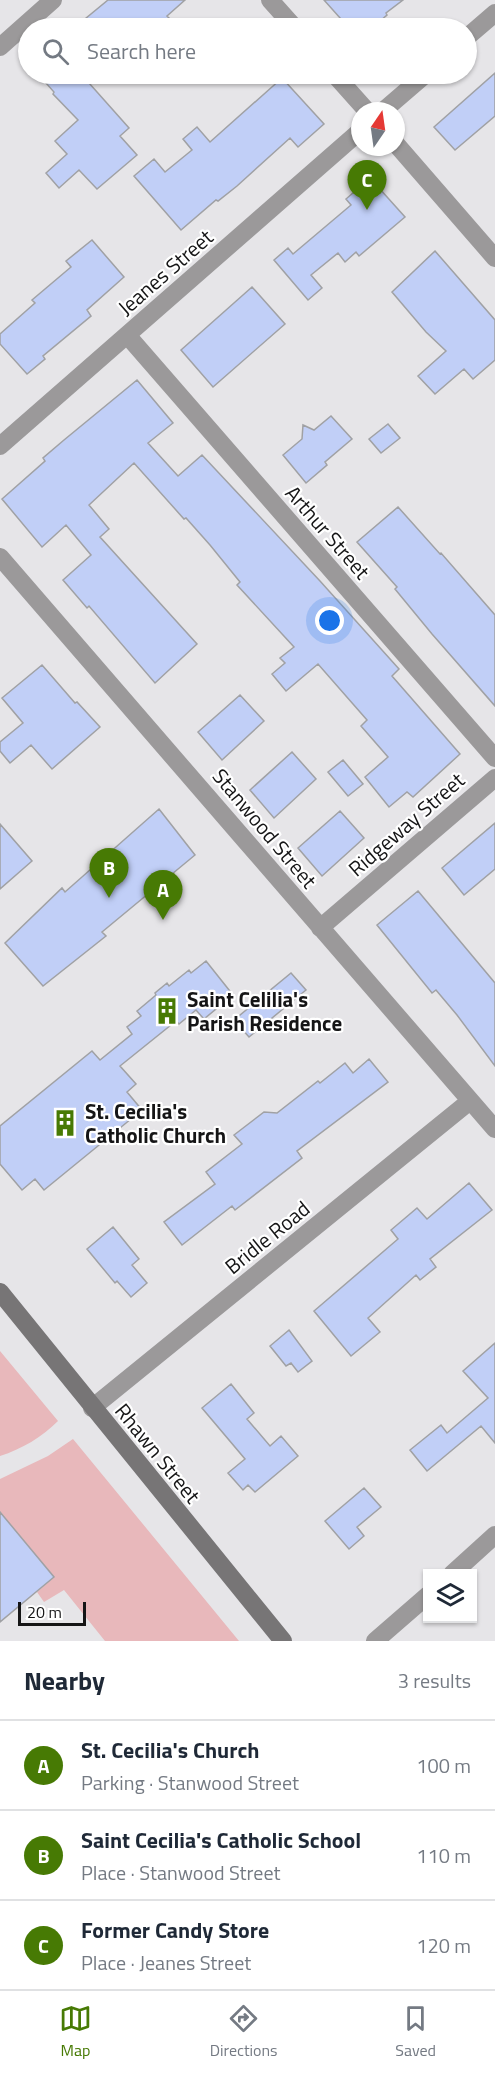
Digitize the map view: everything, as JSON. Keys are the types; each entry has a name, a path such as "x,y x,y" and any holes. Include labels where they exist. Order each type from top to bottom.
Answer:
{"main road":[{"name":"Rhawn Street","path":"0,1292 283,1641"}],"street":[{"path":"32,18 53,0"},
{"path":"270,0 286,18"},
{"path":"477,29 495,13"},
{"path":"0,46 18,30"},
{"path":"343,84 359,102"},
{"path":"393,102 414,84"},
{"name":"Jeanes Street","path":"0,446 351,139"},
{"path":"405,154 495,258"},
{"name":"Arthur Street","path":"127,335 495,758"},
{"name":"Stanwood Street","path":"0,557 495,1129"},
{"name":"Ridgeway Street","path":"320,928 495,778"},
{"name":"Bridle Road","path":"92,1407 470,1101"},
{"path":"458,1569 495,1535"},
{"path":"375,1641 423,1599"}],"shaded area":[{"path":"0,1351 58,1421 31,1442 0,1456"},
{"path":"73,1439 239,1641 105,1641 64,1590 44,1602 37,1592 54,1577 0,1512 0,1479 48,1456"}],"building":[{"path":"108,0 185,0 167,16 169,18 86,18"},
{"path":"324,0 403,0 386,13 384,18 340,18"},
{"path":"495,73 495,116 455,150 434,127"},
{"path":"47,84 90,84 129,128 120,136 137,155 97,189 79,170 59,188 46,173 67,154 55,141 78,120 53,94 54,92"},
{"path":"275,84 287,84 324,124 298,147 290,138 237,186 218,201 216,200 181,230 134,176 154,159 165,172 192,150 183,139 197,127 210,142"},
{"path":"370,178 405,217 359,256 356,252 345,262 338,253 311,275 322,288 308,300 274,260 288,248 293,254 351,205 346,199"},
{"path":"92,240 124,277 87,310 91,316 43,356 45,359 27,374 0,344 0,334 35,303 32,300 71,267 66,261"},
{"path":"435,251 495,320 495,360 473,379 464,369 435,394 418,376 446,351 426,332 392,292"},
{"path":"252,287 285,324 213,387 181,350"},
{"path":"137,380 173,423 148,443 178,476 202,455 399,669 392,676 460,754 413,797 407,792 389,807 365,777 388,757 361,726 367,720 318,664 286,691 272,674 285,663 280,658 294,647 237,585 240,582 210,545 134,463 89,505 109,529 100,537 197,644 155,683 89,606 87,608 63,580 91,555 66,525 42,547 2,499 45,461 43,458"},
{"path":"331,416 352,439 325,462 327,465 306,483 283,455 302,439 303,425 314,430"},
{"path":"388,424 400,438 381,453 369,439"},
{"path":"398,507 495,615 495,706 432,634 395,589 397,587 357,542"},
{"path":"42,665 75,703 77,702 100,727 52,769 31,745 10,763 0,751 0,742 23,723 2,698"},
{"path":"240,695 264,721 222,760 198,732"},
{"path":"292,752 316,779 274,818 250,790"},
{"path":"343,760 363,784 348,796 328,772"},
{"path":"159,809 195,855 102,932 106,936 43,986 5,943 62,888 65,892"},
{"path":"340,811 364,838 322,876 298,848"},
{"path":"495,823 495,869 464,895 442,868"},
{"path":"0,824 32,861 0,889"},
{"path":"418,891 495,983 495,1066 457,1015 436,990 432,993 377,925"},
{"name":"St. Cecilia's Catholic Church","path":"206,961 233,995 204,1019 196,1010 179,1024 176,1021 120,1066 136,1084 127,1092 142,1110 44,1190 35,1179 22,1190 0,1164 0,1126 92,1051 100,1060 132,1034 127,1027 141,1016 137,1011 156,995 155,993 167,983 169,986 189,970 191,973"},
{"path":"291,973 306,990 249,1037 234,1020"},
{"path":"369,1059 388,1082 297,1151 302,1158 235,1210 232,1206 182,1245 164,1222 215,1184 206,1172 242,1144 234,1135 264,1112 277,1113 345,1063 353,1073"},
{"path":"469,1183 492,1210 430,1259 436,1267 420,1280 416,1275 368,1318 380,1332 351,1356 314,1311 398,1239 391,1230 417,1208 427,1219"},
{"path":"113,1227 139,1259 132,1265 147,1283 131,1297 117,1281 115,1283 87,1249"},
{"path":"289,1330 312,1361 298,1372 291,1363 286,1366 270,1346"},
{"path":"495,1343 495,1443 481,1426 427,1471 410,1450 441,1425 447,1433 488,1398 463,1371"},
{"path":"231,1384 254,1413 247,1419 270,1446 281,1436 298,1456 255,1492 248,1485 243,1490 228,1473 245,1459 202,1408"},
{"path":"364,1488 381,1507 357,1527 364,1536 349,1549 325,1521"},
{"path":"0,1512 54,1577 0,1622"}],"place":[{"name":"Former Candy Store","path":"367,210"},
{"name":"Saint Cecilia's Catholic School","path":"109,898"},
{"name":"St. Cecilia's Church","path":"163,920"},
{"name":"Saint Celilia's Parish Residence","path":"167,1011"},
{"name":"St. Cecilia's Catholic Church","path":"65,1123"}]}
